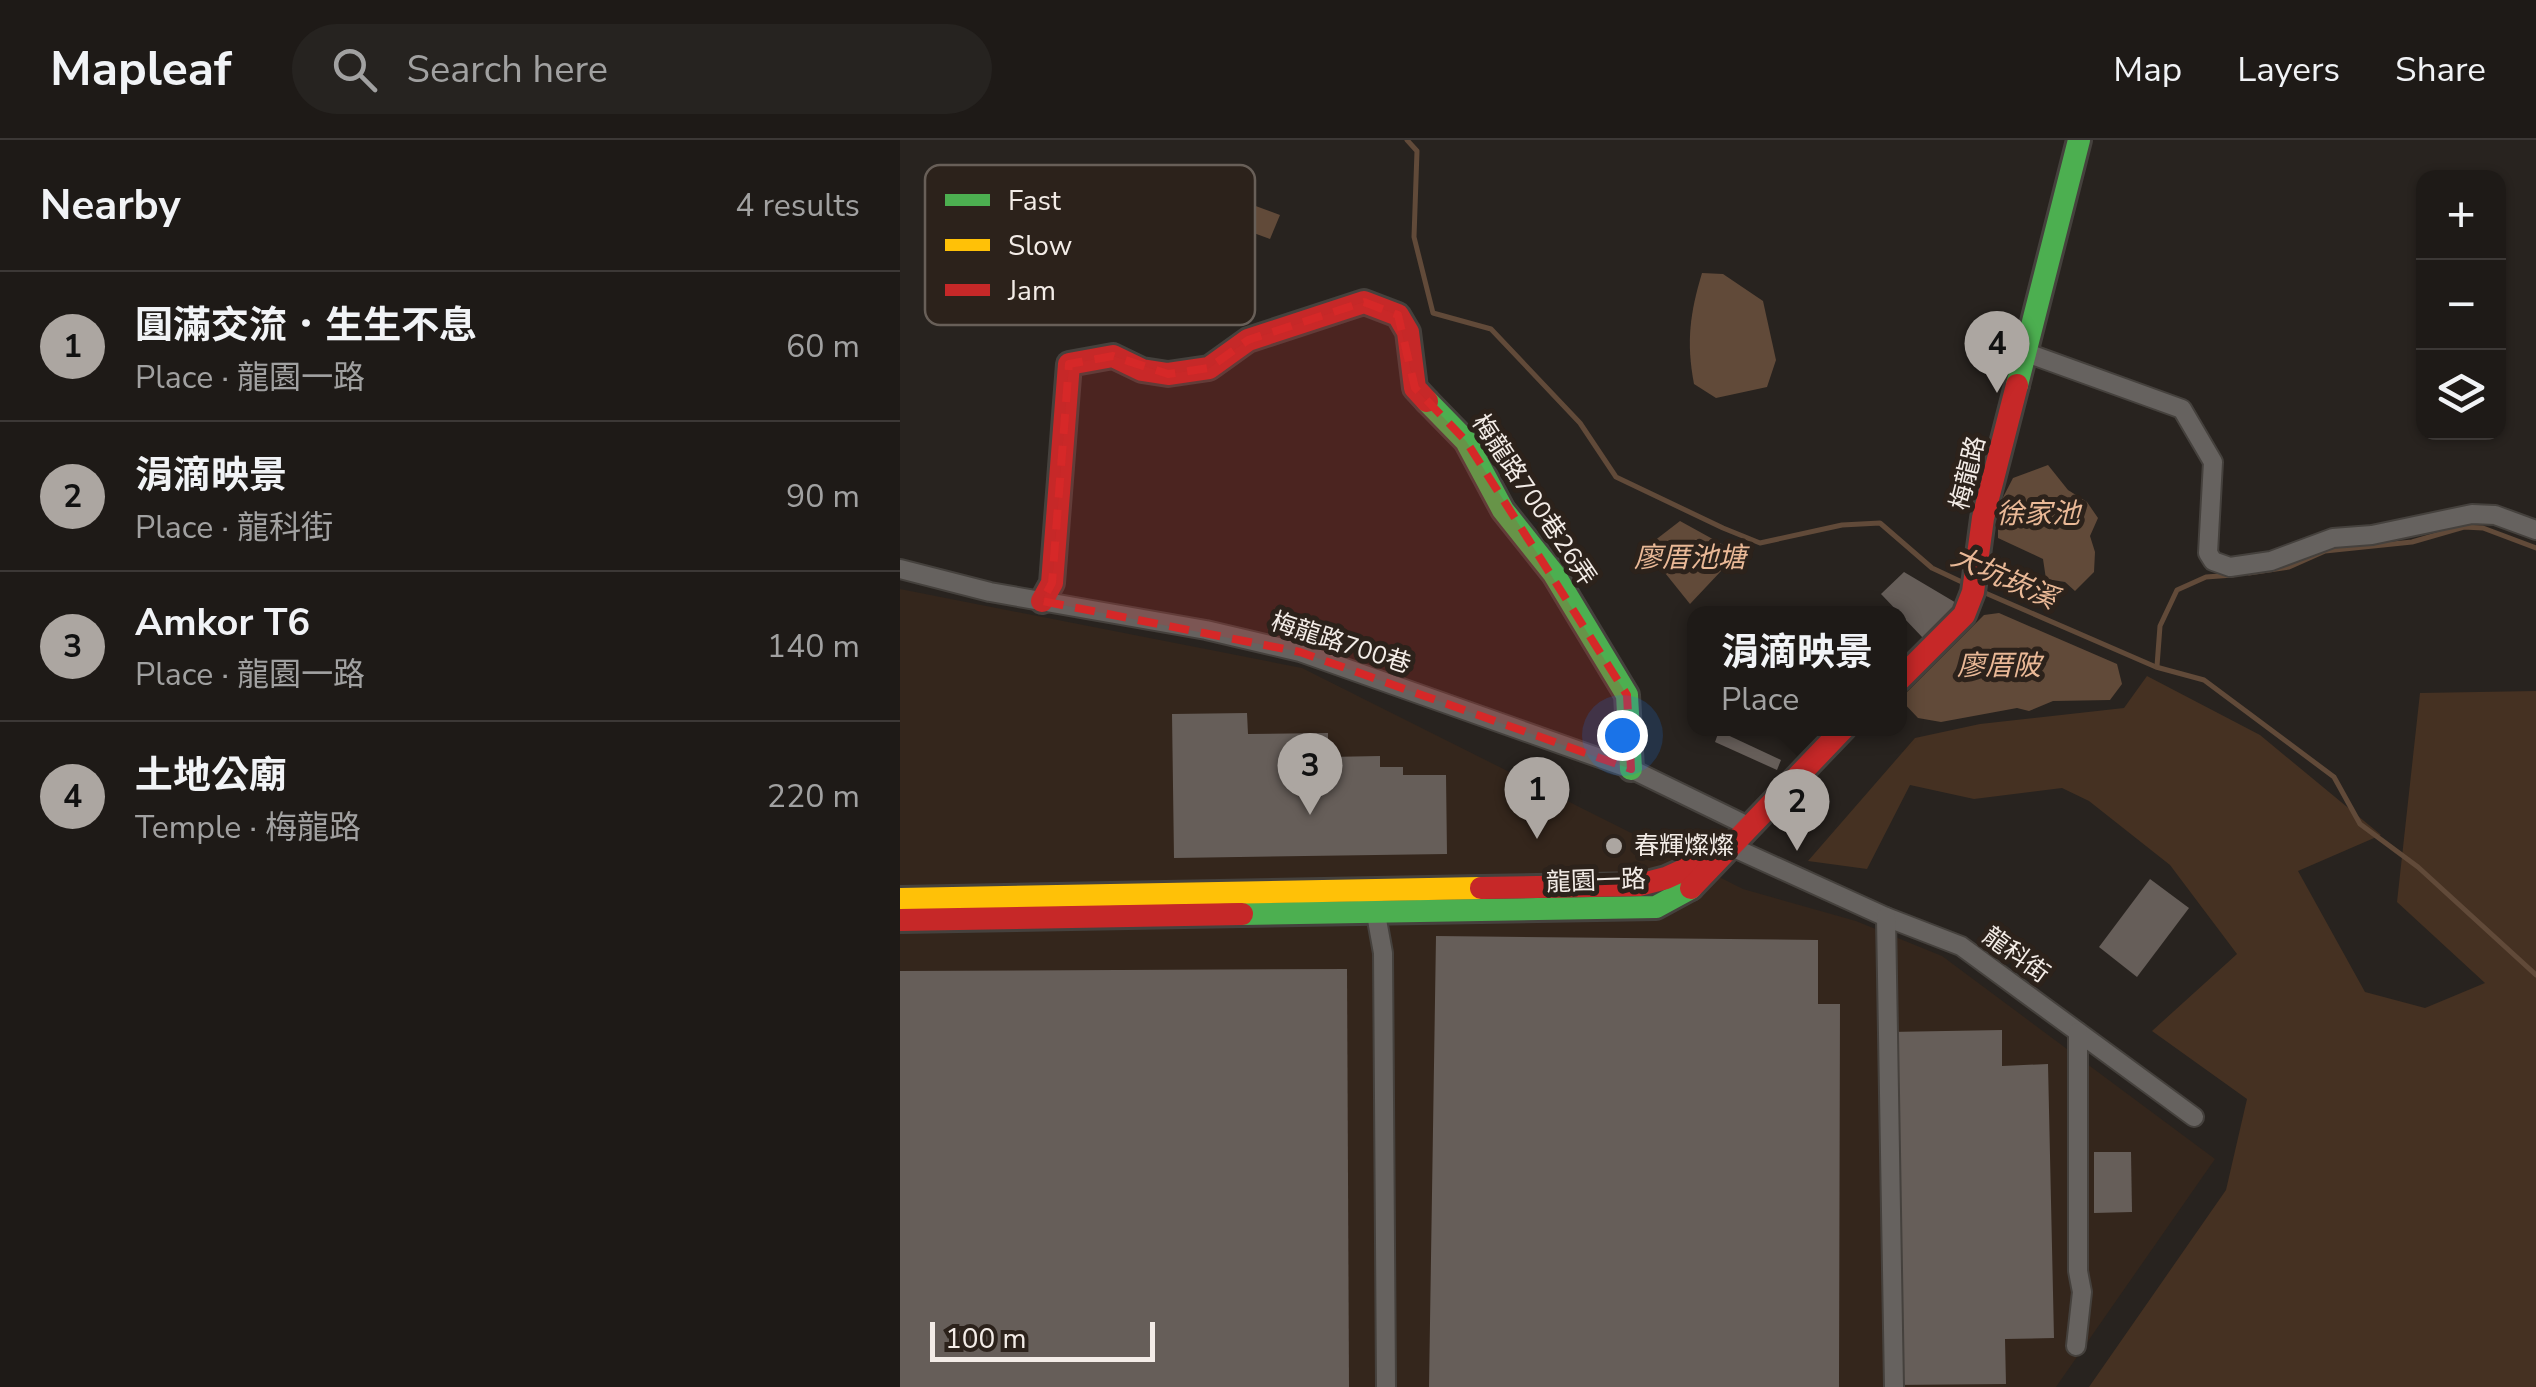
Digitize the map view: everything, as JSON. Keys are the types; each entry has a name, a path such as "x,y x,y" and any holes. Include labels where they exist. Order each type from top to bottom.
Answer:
{"street":[{"name":"梅龍路","path":"1907,671 1964,615 1974,585 1983,518 2079,140"},
{"name":"梅龍路700巷26弄","path":"1042,601 1052,583 1069,364 1113,356 1142,370 1168,374 1209,368 1248,340 1364,302 1398,315 1408,332 1416,388 1466,441 1503,510 1554,574 1626,694 1631,769"},
{"path":"2027,353 2182,409 2213,462 2208,553 2213,561 2230,567 2271,561 2334,538 2372,535 2472,514 2495,515 2536,530"},
{"name":"梅龍路700巷","path":"900,569 990,592 1206,630 1300,652 1631,769 1748,826"},
{"path":"1732,847 1836,736"},
{"name":"龍園一路","path":"900,920 1374,902 1638,885 1666,878 1732,847"},
{"name":"龍科街","path":"1732,847 1886,917 1961,946 2194,1117"},
{"name":"龍園一路","path":"900,898 1374,902"},
{"path":"1374,902 1383,953 1386,1387"},
{"path":"1886,917 1894,1387"},
{"path":"2076,1346 2082,1292 2078,1272 2078,1032"}],"highlighted area":[{"path":"1364,302 1398,315 1415,388 1466,441 1627,695 1631,769 1300,652 1042,601 1052,583 1069,364 1113,356 1168,374 1209,368 1248,340"}],"shaded area":[{"path":"900,589 1302,668 1743,889 1856,921 1942,956 2215,1159 2056,1387 900,1387"},
{"path":"2147,676 2260,735 2381,835 2298,871 2365,992 2425,1008 2485,983 2397,902 2420,693 2536,691 2536,1387 2089,1387 2226,1190 2247,1099 2152,1031 2237,954 2170,865 2089,801 2062,788 1974,799 1910,785 1867,869 1808,861 1915,738 1980,724 2124,708"}],"water":[{"path":"1255,206 1280,215 1270,239 1255,233"},
{"path":"1702,273 1723,274 1763,301 1776,360 1767,387 1716,398 1694,384 1691,328"},
{"name":"徐家池","path":"2048,465 2098,518 2090,536 2095,552 2094,572 2075,591 2065,582 2046,579 2043,559 1998,538 1998,507 2013,478"},
{"name":"廖厝池塘","path":"1680,521 1738,553 1690,604 1645,548"},
{"name":"廖厝陂","path":"1999,613 2117,664 2122,684 2110,700 2053,701 2029,711 2017,708 1941,722 1918,718 1907,706 1907,692 1984,615"}],"building":[{"path":"1904,572 1958,604 1923,638 1907,621 1907,606 1892,606 1881,594"},
{"path":"1247,713 1248,734 1328,733 1328,757 1380,756 1380,767 1403,767 1403,775 1446,775 1447,854 1174,858 1172,714"},
{"path":"1717,736 1730,736 1781,760 1777,770 1715,742"},
{"path":"2150,879 2189,908 2137,977 2099,947"},
{"path":"1436,936 1818,940 1818,1004 1840,1004 1839,1387 1429,1387"},
{"path":"1347,969 1349,1387 900,1387 900,971"},
{"path":"2002,1030 2002,1066 2048,1064 2054,1338 2005,1339 2006,1384 1892,1385 1888,1032"},
{"path":"2094,1152 2131,1152 2132,1212 2094,1213"}],"waterway":[{"name":"大坑崁溪","path":"1407,140 1417,151 1414,237 1433,313 1491,329 1580,423 1616,477 1760,543 1842,525 1880,523 1932,568 1964,583"},
{"path":"2249,573 2289,567 2325,551 2412,542 2464,527 2483,528 2536,548"},
{"path":"2157,666 2160,626 2177,590 2206,577 2233,575"},
{"name":"大坑崁溪","path":"1983,592 2156,667 2204,680 2334,777 2360,824 2418,867 2536,975"}],"traffic: fast":[{"path":"2017,385 2079,140"},
{"path":"1427,401 1466,441 1503,510 1554,574 1627,695 1631,769"},
{"path":"1242,914 1656,907 1691,888"}],"traffic: slow":[{"path":"900,899 1481,888"}],"traffic: jam":[{"path":"1042,601 1052,583 1069,364 1113,356 1142,370 1168,374 1209,368 1248,340 1364,302 1398,315 1408,332 1415,388 1427,401"},
{"path":"1907,672 1964,615 1973,592 1983,518 2017,385"},
{"path":"1691,888 1836,736"},
{"path":"1481,888 1639,885 1666,878 1719,854"},
{"path":"900,920 1242,914"}],"place":[{"name":"土地公廟","path":"1997,393"},
{"name":"Amkor T6","path":"1310,815"},
{"name":"圓滿交流．生生不息","path":"1537,839"},
{"name":"春輝燦燦","path":"1614,846"},
{"name":"涓滴映景","path":"1797,851"}]}
